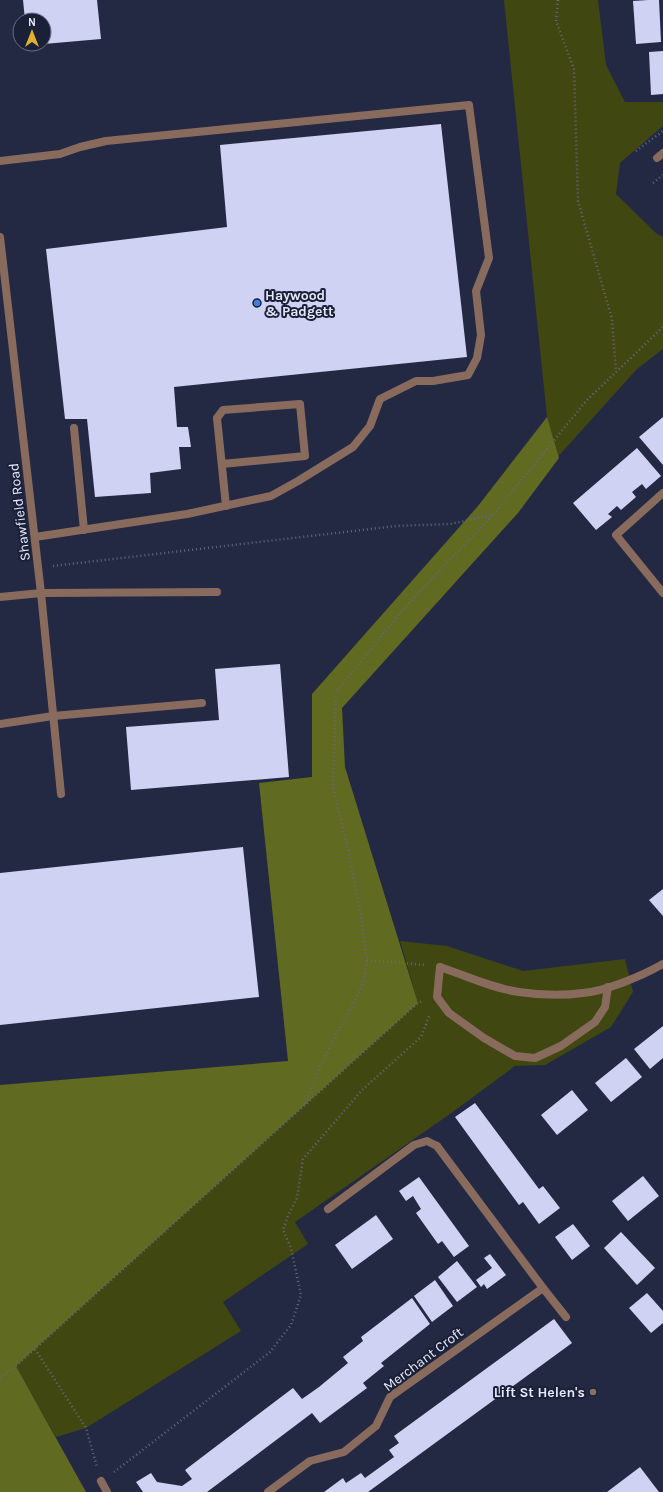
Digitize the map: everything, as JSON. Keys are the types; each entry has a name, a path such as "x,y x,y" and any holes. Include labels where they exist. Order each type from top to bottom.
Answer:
{"street":[{"path":"0,161 60,154 80,147 106,141 469,105 489,258 476,291 481,335 477,358 468,375 432,381 416,381 380,399 370,426 353,447 298,482 271,496 226,506 187,514 35,538"},
{"name":"Shawfield Road","path":"0,237 1,257 35,538 61,794"},
{"path":"222,464 305,456 300,404 224,410 217,418 226,506"},
{"path":"74,428 84,530"},
{"path":"663,493 616,535 663,593"},
{"path":"0,597 41,593 217,592"},
{"path":"0,724 53,716 202,703"},
{"path":"608,987 605,1007 595,1022 560,1046 535,1058 515,1056 484,1038 449,1013 437,997 440,966 480,982 518,992 552,994 583,993 608,987 652,970 663,964"},
{"path":"328,1209 414,1144 427,1141 437,1146 566,1317"},
{"name":"Merchant Croft","path":"268,1492 310,1461 344,1452 376,1426 390,1397 543,1288"},
{"path":"101,1481 107,1492"}],"path":[{"path":"558,0 556,21 574,69 578,201 612,319 616,372"},
{"path":"636,151 663,131"},
{"path":"653,183 663,175"},
{"path":"305,1104 316,1076 335,1036 355,1001 363,983 367,960 354,878 332,788 336,692 407,605 493,515 587,400 663,327"},
{"path":"38,568 396,526 450,524 493,515"},
{"path":"367,960 440,966"},
{"path":"0,1378 35,1349 418,1003 437,997"},
{"path":"35,1349 86,1428 101,1481 270,1352 291,1325 301,1295 291,1248 283,1230 297,1198 303,1159 362,1090 421,1037 437,997"}],"green space":[{"path":"504,0 598,0 606,65 625,102 663,102 663,126 620,163 616,194 657,234 663,237 663,349 637,369 555,460 547,417"},
{"path":"547,417 559,458 518,513 342,708 345,767 418,1003 16,1366 86,1492 0,1492 0,1085 288,1061 259,783 312,777 312,694 478,506"},
{"path":"400,941 447,946 523,971 625,959 633,992 611,1027 545,1065 515,1066 450,1114 295,1222 308,1244 223,1302 241,1331 86,1428 56,1437 16,1366 418,1003"}],"building":[{"path":"23,0 97,0 101,39 52,43 52,12 24,12"},
{"path":"659,0 661,42 636,44 633,1"},
{"path":"663,51 663,94 651,95 649,52"},
{"name":"Haywood & Padgett","path":"441,124 467,357 174,387 177,427 188,427 191,447 179,447 181,469 150,473 151,493 95,497 87,419 65,419 46,249 227,227 220,145"},
{"path":"663,417 663,465 639,437"},
{"path":"637,448 661,476 646,489 642,484 632,492 636,497 621,510 617,506 608,514 612,517 596,530 573,503"},
{"path":"280,664 289,777 131,790 126,727 219,720 215,669"},
{"path":"243,847 259,997 0,1025 0,873"},
{"path":"663,889 663,916 649,900"},
{"path":"663,1026 663,1058 650,1069 634,1049"},
{"path":"626,1058 642,1077 611,1102 595,1083"},
{"path":"572,1090 588,1110 557,1135 541,1115"},
{"path":"475,1103 539,1189 543,1186 560,1208 539,1224 523,1202 519,1205 455,1117"},
{"path":"643,1176 659,1196 628,1221 612,1201"},
{"path":"419,1177 469,1246 454,1257 442,1241 438,1244 416,1213 421,1209 413,1196 406,1201 399,1191"},
{"path":"376,1215 393,1239 352,1269 335,1245"},
{"path":"573,1224 590,1246 572,1260 555,1237"},
{"path":"621,1232 655,1268 637,1285 604,1248"},
{"path":"490,1254 506,1275 487,1289 484,1284 481,1287 476,1280 492,1268 484,1258"},
{"path":"457,1261 477,1287 457,1302 438,1277"},
{"path":"435,1280 453,1306 432,1322 414,1296"},
{"path":"647,1293 663,1311 663,1323 651,1333 629,1308"},
{"path":"412,1298 430,1324 381,1363 384,1366 363,1383 367,1388 320,1423 312,1413 207,1492 143,1492 136,1482 151,1473 157,1482 182,1486 192,1479 185,1470 293,1388 302,1399 319,1387 348,1363 343,1357 363,1341 361,1337"},
{"path":"554,1319 572,1343 368,1492 324,1492 343,1478 346,1483 361,1473 365,1478 394,1457 389,1450 399,1443 394,1436"},
{"path":"640,1467 659,1492 607,1492"}],"place":[{"name":"Haywood & Padgett","path":"257,303"},
{"name":"Lift St Helen's","path":"593,1392"}]}
